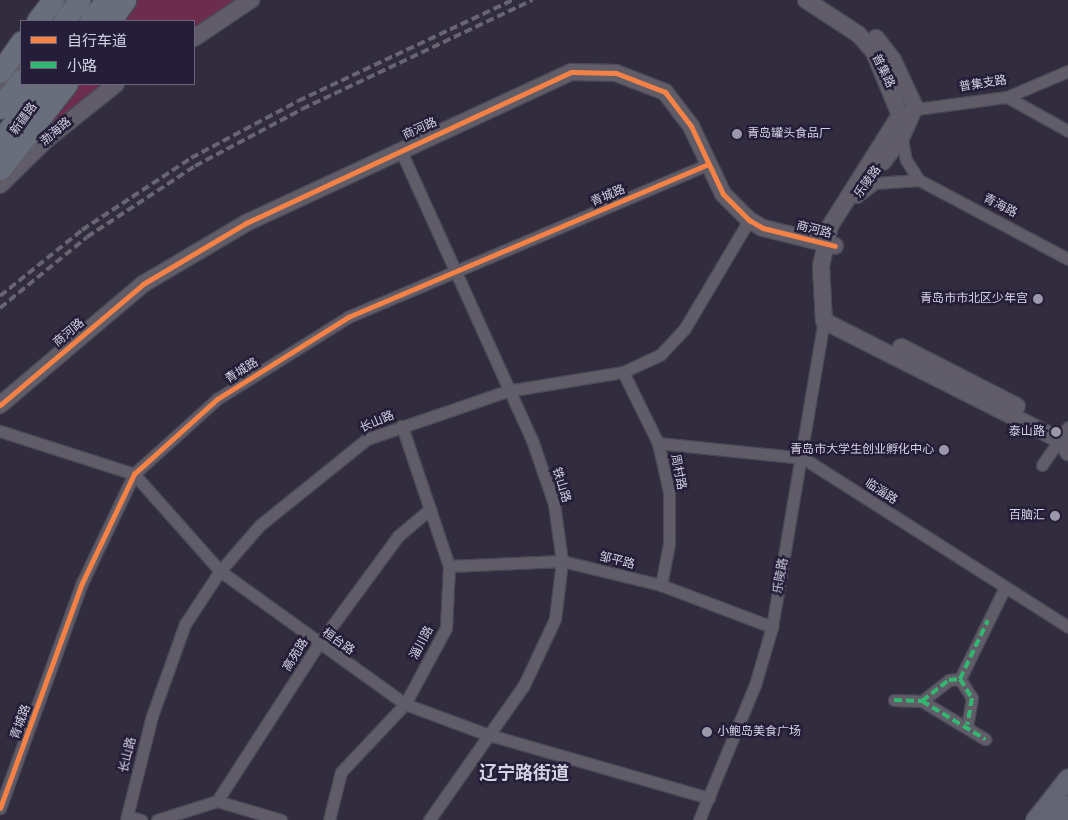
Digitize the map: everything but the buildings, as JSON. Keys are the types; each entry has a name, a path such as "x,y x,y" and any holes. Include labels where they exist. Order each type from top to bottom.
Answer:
{"highway":[{"path":"38,20 53,0"},
{"path":"65,20 80,0"},
{"path":"91,20 106,0"},
{"path":"111,20 125,0"},
{"path":"0,72 20,43"},
{"path":"0,108 20,81"},
{"path":"0,141 42,85"},
{"path":"0,169 66,85"}],"main road":[{"path":"1034,820 1068,778"},
{"path":"1056,820 1068,805"}],"street":[{"path":"52,20 67,0"},
{"path":"98,20 112,0"},
{"path":"195,37 250,0"},
{"name":"普集路","path":"806,0 858,34 874,52 900,115"},
{"path":"826,0 868,29 884,48 915,107"},
{"path":"0,91 20,63"},
{"name":"普集支路","path":"900,115 915,107 1007,97 1068,71"},
{"name":"商河路","path":"0,405 143,284 246,223 400,149 572,72 616,73 665,92 691,126 706,165 722,194 749,220 800,237 831,241"},
{"name":"新疆路","path":"0,155 49,85"},
{"name":"渤海路","path":"0,185 46,140 115,85"},
{"path":"1007,97 1068,131"},
{"name":"乐陵路","path":"825,314 821,266 831,241 857,197 901,138 915,107"},
{"name":"青海路","path":"900,115 901,138 906,160 919,180 1068,259"},
{"name":"乐陵路","path":"698,820 756,685 772,627 825,314 831,241 835,217 900,115"},
{"name":"铁山路","path":"400,149 507,392 532,440 554,504 562,561 555,619 524,685 486,734 429,820"},
{"name":"青城路","path":"0,808 82,583 134,474 217,399 348,317 706,165"},
{"path":"857,197 875,183 919,180"},
{"name":"商河路","path":"749,220 831,241"},
{"name":"长山路","path":"126,818 152,716 184,624 220,571 260,525 313,478 366,439 507,392 623,372 660,355 685,328 749,220"},
{"path":"800,237 819,255 821,266"},
{"path":"825,314 1066,437 1042,465"},
{"name":"周村路","path":"623,372 658,443 668,492 669,544 662,586"},
{"name":"淄川路","path":"329,820 341,772 405,704 446,628 449,566 402,426"},
{"path":"0,431 134,474"},
{"name":"临淄路","path":"658,443 802,458 1068,627"},
{"name":"桓台路","path":"134,474 220,571 318,645 405,704 486,734 709,798"},
{"name":"高苑路","path":"217,801 318,645 398,536 430,509"},
{"name":"邹平路","path":"449,566 562,561 662,586 772,627"},
{"path":"960,679 1004,587"},
{"path":"922,702 949,680 960,679"},
{"path":"960,679 972,698 967,725"},
{"path":"894,700 922,702 967,725 985,740"},
{"path":"157,820 217,801 282,820"},
{"path":"126,818 141,820"}],"shaded area":[{"path":"136,0 241,0 195,29 195,20 122,20"},
{"path":"75,85 107,85 35,144"}],"railway":[{"path":"0,296 82,230 191,158 298,101 513,0"},
{"path":"0,308 87,237 195,166 302,109 533,0"}],"marked path":[{"path":"960,679 988,620"},
{"path":"922,701 949,680 960,679 972,698 967,725"},
{"path":"894,700 922,701 985,739"}],"cycle path":[{"path":"0,405 143,284 246,223 572,72 616,73 665,92 691,126 723,194 749,220 763,228 835,246"},
{"path":"0,808 82,583 134,474 217,399 348,317 706,165"}],"place":[{"name":"青岛罐头食品厂","path":"737,134"},
{"name":"青岛市市北区少年宫","path":"1038,299"},
{"name":"泰山路","path":"1056,432"},
{"name":"青岛市大学生创业孵化中心","path":"944,450"},
{"name":"百脑汇","path":"1055,516"},
{"name":"小鲍岛美食广场","path":"707,732"}],"district":[{"name":"辽宁路街道","path":"524,773"}]}
